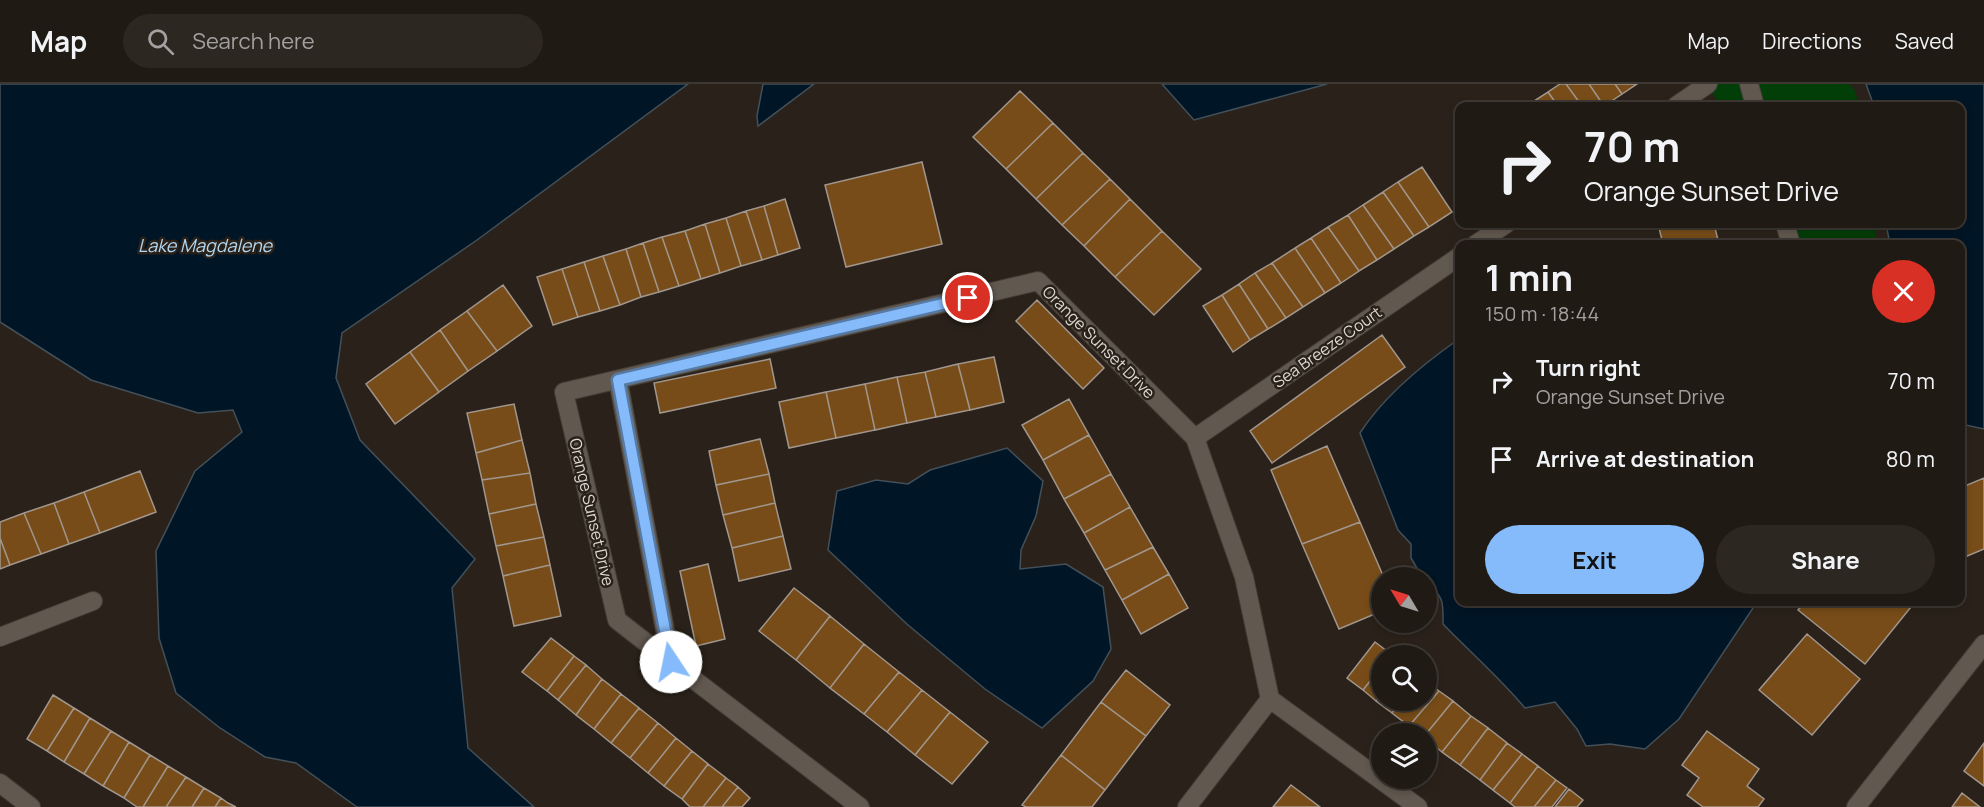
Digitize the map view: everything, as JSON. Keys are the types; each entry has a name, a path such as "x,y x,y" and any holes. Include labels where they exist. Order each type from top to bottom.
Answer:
{"street":[{"path":"1682,102 1708,84"},
{"path":"1749,84 1754,102"},
{"path":"1482,240 1500,228"},
{"name":"Sea Breeze Court","path":"1195,438 1455,259"},
{"name":"Orange Sunset Drive","path":"860,807 617,620 564,392 1038,281 1195,438 1244,577 1270,699"},
{"path":"618,380 671,662"},
{"path":"0,638 93,601"},
{"path":"1856,807 1984,644"},
{"path":"1187,807 1270,699 1418,807"},
{"path":"0,783 31,807"}],"green space":[{"path":"1707,84 1849,84 1854,89 1859,102 1718,102"},
{"path":"1787,228 1875,228 1876,240 1793,240"}],"water":[{"name":"Lake Magdalene","path":"0,84 688,84 477,240 342,333 336,378 360,440 475,559 452,588 468,748 534,807 357,807 296,763 265,757 220,728 176,693 159,638 156,551 195,471 242,432 233,410 198,413 91,380 0,322"},
{"path":"763,84 814,84 758,126 757,116"},
{"path":"1162,84 1327,84 1194,120"},
{"path":"1866,84 1984,84 1984,429 1965,425 1965,240 1889,240 1887,228 1965,228 1965,102 1873,102"},
{"path":"1455,342 1455,606 1754,606 1679,719 1645,749 1610,744 1586,746 1577,729 1555,702 1525,708 1443,624 1443,606 1437,593 1437,567 1416,567 1411,558 1411,544 1398,530 1360,433 1381,406 1405,382"},
{"path":"1007,448 1043,481 1036,516 1021,550 1020,569 1066,564 1103,587 1111,649 1093,681 1042,728 985,689 908,625 828,550 837,491 876,480 908,484 930,470"}],"building":[{"path":"1560,84 1566,84 1579,102 1555,102 1548,92"},
{"path":"1566,84 1589,84 1601,102 1579,102"},
{"path":"1589,84 1615,84 1622,94 1610,102 1601,102"},
{"path":"1615,84 1637,84 1622,94"},
{"path":"1020,91 1053,123 1006,169 973,137"},
{"path":"1548,92 1555,102 1533,102"},
{"path":"1053,123 1083,153 1036,199 1006,169"},
{"path":"1083,153 1110,179 1062,225 1036,199"},
{"path":"922,162 942,244 846,267 825,185"},
{"path":"1422,167 1452,212 1429,227 1398,182"},
{"path":"1110,179 1130,199 1084,246 1062,225"},
{"path":"1398,182 1429,227 1414,236 1383,192"},
{"path":"1383,192 1414,236 1394,249 1363,205"},
{"path":"785,199 800,248 778,255 764,206"},
{"path":"1130,199 1162,231 1115,277 1084,246"},
{"path":"1363,205 1394,249 1377,260 1348,215"},
{"path":"764,206 778,255 762,260 746,211"},
{"path":"746,211 762,260 741,266 726,218"},
{"path":"1348,215 1377,260 1359,271 1328,227"},
{"path":"726,218 741,266 720,273 705,224"},
{"path":"705,224 720,273 701,279 685,231"},
{"path":"1328,227 1359,271 1341,283 1311,238"},
{"path":"1659,228 1715,228 1718,240 1662,240"},
{"path":"685,231 701,279 679,286 662,237"},
{"path":"1162,231 1201,269 1154,315 1115,277"},
{"path":"662,237 679,286 659,292 643,243"},
{"path":"1311,238 1341,283 1325,293 1295,248"},
{"path":"643,243 659,292 641,297 626,249"},
{"path":"1295,248 1325,293 1303,307 1272,263"},
{"path":"626,249 641,297 620,305 603,256"},
{"path":"603,256 620,305 600,311 584,262"},
{"path":"584,262 600,311 578,317 562,269"},
{"path":"1272,263 1303,307 1286,318 1255,273"},
{"path":"562,269 578,317 553,325 537,277"},
{"path":"1255,273 1286,318 1268,329 1239,284"},
{"path":"1239,284 1268,329 1250,340 1222,295"},
{"path":"503,285 532,326 497,351 467,311"},
{"path":"1222,295 1250,340 1233,352 1203,306"},
{"path":"1037,300 1104,368 1083,389 1016,321"},
{"path":"467,311 497,351 468,371 440,330"},
{"path":"440,330 468,371 439,392 410,352"},
{"path":"1382,335 1405,367 1272,463 1250,431"},
{"path":"410,352 439,392 395,424 366,384"},
{"path":"994,357 1004,402 970,410 958,364"},
{"path":"770,359 776,388 660,413 654,383"},
{"path":"958,364 970,410 936,417 925,372"},
{"path":"925,372 936,417 907,423 897,377"},
{"path":"897,377 907,423 875,430 865,384"},
{"path":"865,384 875,430 836,438 826,392"},
{"path":"826,392 836,438 789,448 779,402"},
{"path":"1069,399 1089,435 1043,460 1022,425"},
{"path":"514,404 522,440 476,453 467,413"},
{"path":"1089,435 1111,474 1064,499 1043,460"},
{"path":"760,439 769,474 716,485 709,451"},
{"path":"522,440 530,473 482,480 476,453"},
{"path":"1327,446 1360,522 1302,544 1271,470"},
{"path":"140,471 156,512 100,533 84,492"},
{"path":"530,473 536,504 489,514 482,480"},
{"path":"769,474 775,503 723,515 716,485"},
{"path":"1111,474 1130,507 1084,533 1064,499"},
{"path":"1984,478 1984,549 1965,557 1965,486"},
{"path":"84,492 100,533 69,544 54,503"},
{"path":"54,503 69,544 41,554 24,513"},
{"path":"775,503 783,536 732,548 723,515"},
{"path":"536,504 544,537 496,546 489,514"},
{"path":"1130,507 1153,547 1105,570 1084,533"},
{"path":"24,513 41,554 10,565 0,538 0,522"},
{"path":"1360,522 1379,567 1371,567 1371,616 1339,629 1302,544"},
{"path":"783,536 791,569 739,581 732,548"},
{"path":"544,537 550,565 503,576 496,546"},
{"path":"0,538 10,565 0,569"},
{"path":"1153,547 1169,574 1122,600 1105,570"},
{"path":"708,564 725,639 696,646 680,571"},
{"path":"550,565 561,616 514,626 503,576"},
{"path":"1169,574 1188,608 1141,634 1122,600"},
{"path":"794,588 830,616 796,660 759,631"},
{"path":"1802,606 1912,606 1865,664 1798,610"},
{"path":"830,616 864,644 830,688 796,660"},
{"path":"1807,634 1860,679 1812,735 1759,690"},
{"path":"551,638 574,656 547,691 522,672"},
{"path":"864,644 899,672 864,714 830,688"},
{"path":"1371,647 1371,680 1363,690 1347,678"},
{"path":"574,656 586,665 558,700 547,691"},
{"path":"586,665 602,679 576,715 558,700"},
{"path":"1126,670 1170,705 1146,736 1101,702"},
{"path":"899,672 922,690 887,732 864,714"},
{"path":"602,679 621,694 594,729 576,715"},
{"path":"1371,680 1371,697 1363,690"},
{"path":"922,690 950,712 915,755 887,732"},
{"path":"1439,691 1453,701 1435,723 1412,723 1422,711 1437,711"},
{"path":"621,694 639,708 611,743 594,729"},
{"path":"53,695 74,708 47,751 27,739"},
{"path":"1453,701 1471,716 1442,752 1437,748 1437,723 1435,723"},
{"path":"1101,702 1146,736 1105,790 1061,755"},
{"path":"74,708 90,718 64,762 47,751"},
{"path":"639,708 658,723 630,758 611,743"},
{"path":"1394,711 1422,711 1412,723 1405,723 1392,713"},
{"path":"950,712 988,742 952,784 915,755"},
{"path":"1471,716 1488,728 1460,765 1442,752"},
{"path":"90,718 111,731 84,774 64,762"},
{"path":"658,723 676,738 648,773 630,758"},
{"path":"1488,728 1507,743 1480,780 1460,765"},
{"path":"111,731 129,742 103,786 84,774"},
{"path":"1707,731 1759,769 1747,786 1764,799 1758,807 1703,807 1687,795 1699,778 1682,765"},
{"path":"676,738 692,751 664,786 648,773"},
{"path":"129,742 150,755 124,798 103,786"},
{"path":"1507,743 1522,754 1493,790 1480,780"},
{"path":"1984,743 1984,786 1964,771"},
{"path":"692,751 708,764 682,799 664,786"},
{"path":"1522,754 1538,766 1510,803 1493,790"},
{"path":"150,755 168,766 143,807 137,807 124,798"},
{"path":"1061,755 1105,790 1092,807 1026,807 1022,805"},
{"path":"708,764 726,778 703,807 690,807 682,799"},
{"path":"168,766 186,777 166,807 143,807"},
{"path":"1538,766 1556,780 1534,807 1515,807 1510,803"},
{"path":"186,777 204,788 192,807 166,807"},
{"path":"726,778 738,787 722,807 703,807"},
{"path":"1556,780 1567,788 1552,807 1534,807"},
{"path":"1291,785 1320,807 1273,807"},
{"path":"738,787 750,798 742,807 722,807"},
{"path":"204,788 221,798 215,807 192,807"},
{"path":"1569,789 1583,800 1577,807 1555,807"},
{"path":"1962,793 1980,807 1952,807"},
{"path":"221,798 228,803 236,807 215,807"}],"route":[{"path":"671,662 618,380 968,298"}]}
